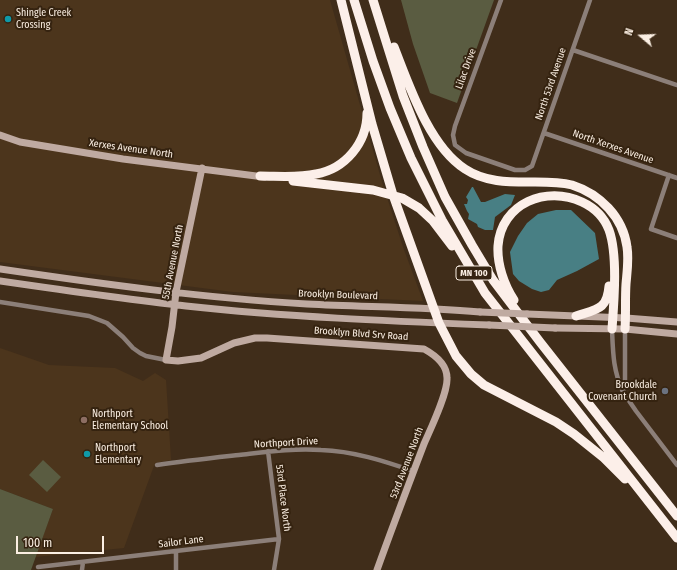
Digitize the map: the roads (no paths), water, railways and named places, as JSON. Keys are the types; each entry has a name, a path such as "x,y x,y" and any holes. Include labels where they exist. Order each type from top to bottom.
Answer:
{"highway":[{"path":"341,0 366,101 393,195 439,323 456,356 477,380 493,390 556,422 574,434 604,458 655,510"},
{"name":"MN 100","path":"354,0 390,108 411,158 442,220 485,293 677,538"},
{"path":"374,0 421,111 439,142 460,165 475,175 493,180 552,182 571,185 596,197 612,212 623,231 627,248 625,329"},
{"name":"MN 100","path":"374,0 403,96 423,147 442,190 459,223 493,280 677,516"},
{"path":"260,176 315,175 339,165 353,154 360,141 366,120 366,101"},
{"path":"293,180 373,190 393,195 410,202 433,221 485,293"},
{"path":"540,342 512,297 501,271 498,246 501,233 508,219 522,205 531,199 550,195 565,196 587,204 597,211 606,222 612,240 614,267 612,329"},
{"path":"576,316 597,309 607,301 612,240"}],"main road":[{"name":"Xerxes Avenue North","path":"0,135 20,142 123,159 293,180"},
{"name":"55th Avenue North","path":"166,360 176,292 202,168"},
{"name":"Brooklyn Boulevard","path":"0,269 176,292 308,304 434,308 480,312 613,317 677,322"},
{"path":"0,281 118,298 298,315 555,328 625,329 677,334"},
{"name":"Brooklyn Blvd Srv Road","path":"166,360 178,361 201,358 234,343 256,338 273,338 424,350 434,355 442,363"},
{"name":"53rd Avenue North","path":"377,570 413,472 445,393 448,378 442,363"}],"street":[{"name":"Lilac Drive","path":"501,0 453,135 456,145 466,153 515,170 525,170"},
{"name":"North 53rd Avenue","path":"525,170 532,166 590,0"},
{"path":"573,50 677,85"},
{"name":"North Xerxes Avenue","path":"544,133 677,178"},
{"path":"669,175 651,229 677,238"},
{"path":"0,302 89,316 107,323 140,353 146,356 166,360"},
{"path":"612,329 613,360 617,380 636,411 677,465"},
{"path":"623,392 625,382 625,329"},
{"name":"Northport Drive","path":"157,465 295,449 322,450 374,458 413,472"},
{"name":"53rd Place North","path":"268,451 279,539 274,570"},
{"name":"Sailor Lane","path":"38,568 279,539"},
{"path":"176,551 176,570"},
{"path":"82,562 82,570"}],"water":[{"path":"472,187 481,202 485,202 505,194 515,195 511,205 495,217 493,230 485,230 478,227 477,224 468,219 469,214 464,204 467,204 468,200 466,197"},
{"path":"556,210 571,210 595,233 599,259 557,280 549,290 541,292 532,289 519,281 513,274 510,252 527,223 538,214"}],"place":[{"name":"Shingle Creek Crossing","path":"8,19"},
{"name":"Brookdale Covenant Church","path":"665,391"},
{"name":"Northport Elementary School","path":"84,420"},
{"name":"Northport Elementary","path":"87,454"}]}
